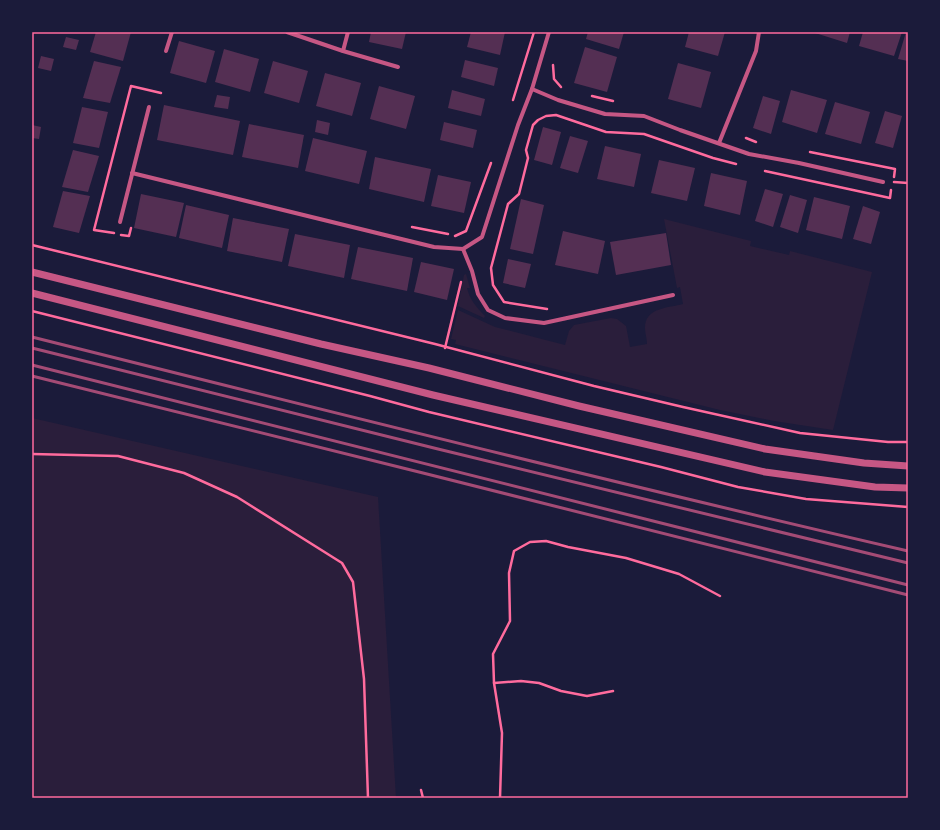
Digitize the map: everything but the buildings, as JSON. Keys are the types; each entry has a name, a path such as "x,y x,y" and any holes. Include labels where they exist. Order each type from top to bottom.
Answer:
{"street":[{"path":"166,51 172,32"},
{"path":"287,32 343,51 398,67"},
{"path":"343,51 348,32"},
{"path":"132,172 434,247 463,249 482,237 518,125 532,89 549,32"},
{"path":"718,143 756,51 759,32"},
{"path":"532,89 558,100 605,114 644,116 750,154 799,163 883,182"},
{"path":"120,222 149,107"},
{"path":"463,249 472,271 478,294 488,310 505,318 544,323 673,295"},
{"path":"32,272 321,344 429,368 579,406 765,449 864,463 908,466"},
{"path":"32,293 433,395 758,470 875,487 908,488"}],"path":[{"path":"511,106 534,32"},
{"path":"554,60 552,66 554,79 562,89"},
{"path":"590,95 618,102"},
{"path":"554,310 504,302 493,285 491,268 508,204 519,194 528,158 526,150 533,125 538,120 546,116 556,115 606,132 644,134 713,158 743,166"},
{"path":"740,137 758,142"},
{"path":"758,169 890,198 895,168 803,150"},
{"path":"405,226 455,236 466,231 493,158"},
{"path":"32,245 683,407 800,433 888,442 908,442"},
{"path":"32,454 118,456 184,473 237,497 342,563 353,582 364,679 368,798"},
{"path":"500,798 502,733 494,683 493,654 510,621 508,573 514,551 530,542 546,541 568,547 626,558 678,574 720,596"},
{"path":"494,683 521,681 539,683 561,691 587,696 613,691"},
{"path":"421,790 422,798"}],"shaded area":[{"path":"664,219 751,241 750,246 789,255 790,251 872,272 833,430 774,421 720,410 455,344 456,340 451,339 458,310 495,327 565,345 569,331 574,325 611,318 617,319 626,326 630,347 647,344 645,328 646,321 649,316 653,312 683,304 680,287 677,288"},
{"path":"466,274 470,288 467,288 470,296 485,316 484,318 458,306 464,275"},
{"path":"32,418 378,497 396,798 32,798"}],"railway":[{"path":"32,337 579,473 908,551"},
{"path":"32,348 438,449 908,563"},
{"path":"32,365 908,585"},
{"path":"32,376 908,595"}]}
